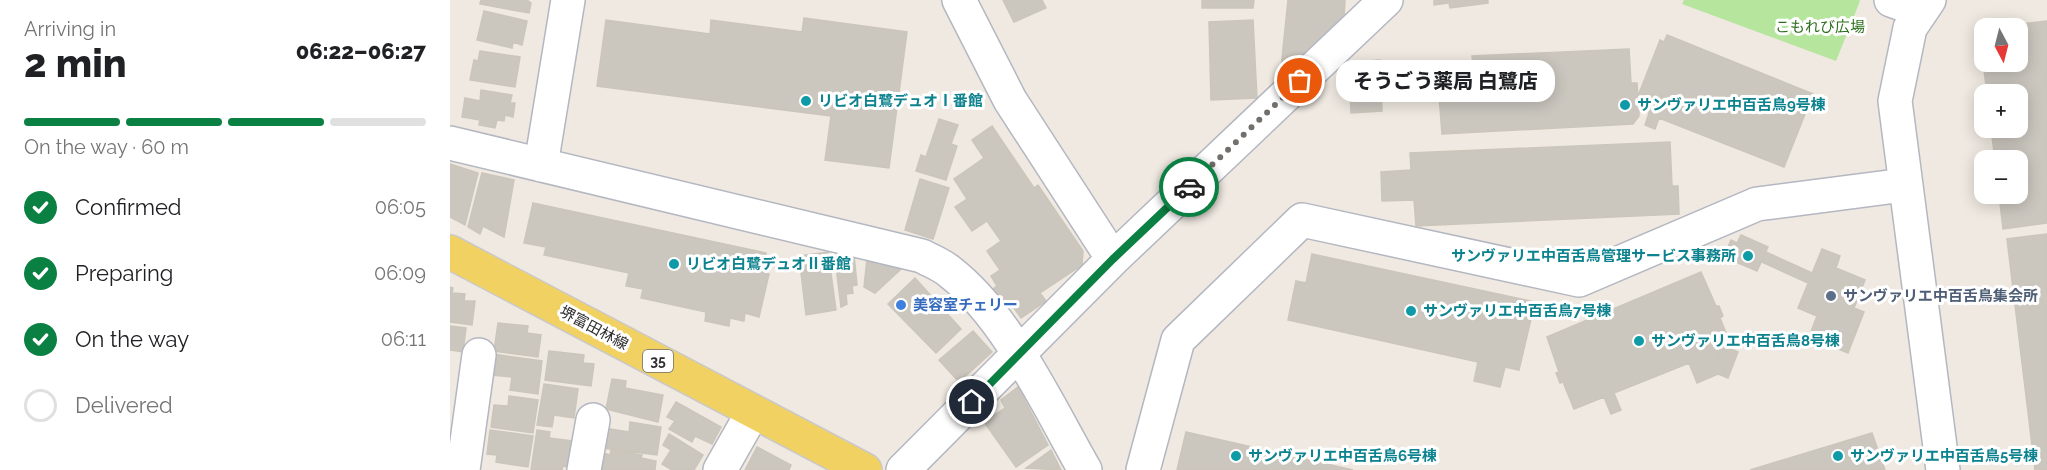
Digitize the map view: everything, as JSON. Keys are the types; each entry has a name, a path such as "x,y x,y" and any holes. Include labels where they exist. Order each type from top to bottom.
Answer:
{"main road":[{"name":"堺富田林線","path":"450,252 866,470"}],"street":[{"path":"542,165 568,0"},
{"path":"959,0 1010,100 1113,259"},
{"path":"903,470 1020,355 1113,259 1386,0"},
{"path":"1891,0 1925,6 1910,28 1895,101 1904,185 1943,470"},
{"path":"450,143 921,256 949,270 974,293 1020,355 1084,470"},
{"path":"1143,470 1178,340 1302,220 1579,280 1757,204 1904,185"},
{"path":"464,470 479,355"},
{"path":"720,470 753,411"},
{"path":"584,470 593,420"}],"green space":[{"name":"こもれび広場","path":"1684,0 1860,1 1836,61 1682,4"}],"building":[{"path":"481,0 527,0 531,3 529,13 480,4"},
{"path":"1003,0 1042,0 1046,8 1014,22"},
{"path":"1202,0 1254,0 1253,8 1202,8"},
{"path":"1288,0 1345,0 1344,18 1283,78 1280,78"},
{"path":"1434,0 1488,0 1488,3 1450,8 1449,3 1434,5"},
{"path":"484,11 527,21 522,45 513,42 512,48 477,40"},
{"name":"リビオ白鷺デュオⅠ番館","path":"804,18 907,32 889,168 825,160 831,116 597,86 606,20 710,34 711,20 802,32"},
{"path":"1253,20 1257,98 1211,100 1209,22"},
{"path":"2047,21 2047,223 2003,229 2000,204 2028,204 2028,150 1994,150 1992,138 2028,138 2028,84 1986,84 1984,72 2028,72 2028,23"},
{"name":"サンヴァリエ中百舌鳥9号棟","path":"1667,35 1813,94 1784,167 1659,118 1655,129 1645,125 1649,113 1645,109 1639,109 1639,116 1633,124 1442,134 1437,69 1473,67 1472,56 1629,49 1631,83 1637,83 1638,96 1660,40 1664,42"},
{"path":"480,51 520,57 515,87 470,80 474,60 478,61"},
{"path":"1380,60 1382,111 1351,113 1349,71 1356,62"},
{"path":"481,90 512,95 510,103 515,103 513,117 505,115 504,121 497,120 495,128 479,125 480,120 462,117 465,98 480,101"},
{"path":"939,119 958,125 951,144 957,146 946,180 916,171 921,155 926,157"},
{"path":"992,126 1034,188 1038,185 1083,251 1082,265 1040,293 1046,301 1021,318 1012,305 1006,309 993,289 997,286 991,276 1000,270 987,251 1001,241 987,221 972,231 955,207 967,199 954,179 984,158 972,140"},
{"path":"1670,142 1672,186 1678,186 1679,214 1416,226 1414,200 1382,201 1381,172 1411,170 1410,153"},
{"path":"450,164 478,173 465,225 450,217"},
{"path":"482,173 514,180 504,237 483,226 480,234 468,227"},
{"path":"920,179 949,188 933,239 905,230"},
{"name":"リビオ白鷺デュオⅡ番館","path":"533,203 766,253 762,272 769,274 759,317 745,313 744,321 730,318 729,326 705,321 706,312 641,298 643,289 626,286 629,273 544,255 546,247 524,243"},
{"path":"2047,234 2047,470 2035,470 2007,239"},
{"name":"サンヴァリエ中百舌鳥管理サービス事務所","path":"1741,235 1768,247 1757,271 1729,259 1734,249 1728,247 1731,240 1737,243"},
{"name":"サンヴァリエ中百舌鳥集会所","path":"1822,249 1840,256 1836,268 1865,280 1854,308 1864,312 1848,353 1809,337 1817,316 1798,308"},
{"path":"828,252 836,310 806,315 799,256"},
{"path":"1766,252 1812,273 1808,283 1762,262"},
{"name":"サンヴァリエ中百舌鳥7号棟","path":"1312,254 1535,302 1519,370 1505,367 1500,387 1474,381 1478,362 1288,320 1296,281 1306,283"},
{"path":"854,255 857,285 852,286 853,293 846,294 847,304 841,307 835,258"},
{"path":"867,259 901,269 875,293 864,287"},
{"name":"サンヴァリエ中百舌鳥8号棟","path":"1701,272 1716,306 1719,306 1723,316 1720,318 1731,345 1717,350 1725,371 1697,383 1689,363 1614,393 1621,410 1611,414 1604,397 1574,409 1563,382 1560,383 1556,373 1559,372 1547,337"},
{"path":"915,278 961,329 936,353 888,304"},
{"path":"450,287 453,288 452,293 465,294 464,301 475,301 472,325 450,322"},
{"path":"498,323 528,326 527,333 541,335 538,357 494,351"},
{"path":"450,326 466,328 463,352 450,350"},
{"path":"973,331 992,352 959,382 939,360"},
{"path":"1726,347 1738,352 1728,378 1718,374 1725,371 1717,350"},
{"path":"549,351 584,355 583,363 594,364 591,386 545,380"},
{"path":"493,354 542,361 538,394 510,390 512,377 491,375"},
{"path":"612,379 626,381 625,388 663,395 658,422 606,409"},
{"path":"544,384 578,389 574,418 554,415 552,427 537,425"},
{"path":"1018,387 1048,445 1016,467 984,422 1005,408 1001,400"},
{"path":"509,396 538,400 533,433 491,427 494,405 508,406"},
{"path":"676,402 721,427 712,444 695,436 692,442 669,429 675,421 667,417"},
{"path":"630,422 661,427 657,455 602,448 605,428 629,432"},
{"path":"490,430 533,436 528,467 496,462 497,455 487,454"},
{"path":"537,430 550,432 549,438 572,441 568,467 563,466 562,470 531,470"},
{"name":"サンヴァリエ中百舌鳥6号棟","path":"1186,432 1353,470 1177,470"},
{"name":"サンヴァリエ中百舌鳥5号棟","path":"1872,433 1885,470 1750,470"},
{"path":"669,434 703,455 694,470 672,470 662,464 671,450 663,445"},
{"path":"757,447 791,465 789,470 745,470"},
{"path":"611,450 642,455 641,458 656,461 655,470 601,470 603,453 610,455"},
{"path":"1051,450 1061,470 1026,468"}],"way so far":[{"path":"1189,187 1300,81"}],"place":[{"name":"そうごう薬局 白鷺店","path":"1300,81"},
{"name":"リビオ白鷺デュオⅠ番館","path":"806,101"},
{"name":"サンヴァリエ中百舌鳥9号棟","path":"1625,105"},
{"name":"サンヴァリエ中百舌鳥管理サービス事務所","path":"1748,256"},
{"name":"リビオ白鷺デュオⅡ番館","path":"674,264"},
{"name":"サンヴァリエ中百舌鳥集会所","path":"1831,296"},
{"name":"美容室チェリー","path":"901,305"},
{"name":"サンヴァリエ中百舌鳥7号棟","path":"1411,311"},
{"name":"サンヴァリエ中百舌鳥8号棟","path":"1639,341"},
{"name":"サンヴァリエ中百舌鳥6号棟","path":"1236,456"},
{"name":"サンヴァリエ中百舌鳥5号棟","path":"1838,456"}],"route":[{"path":"972,402 1113,259 1189,187"}]}
